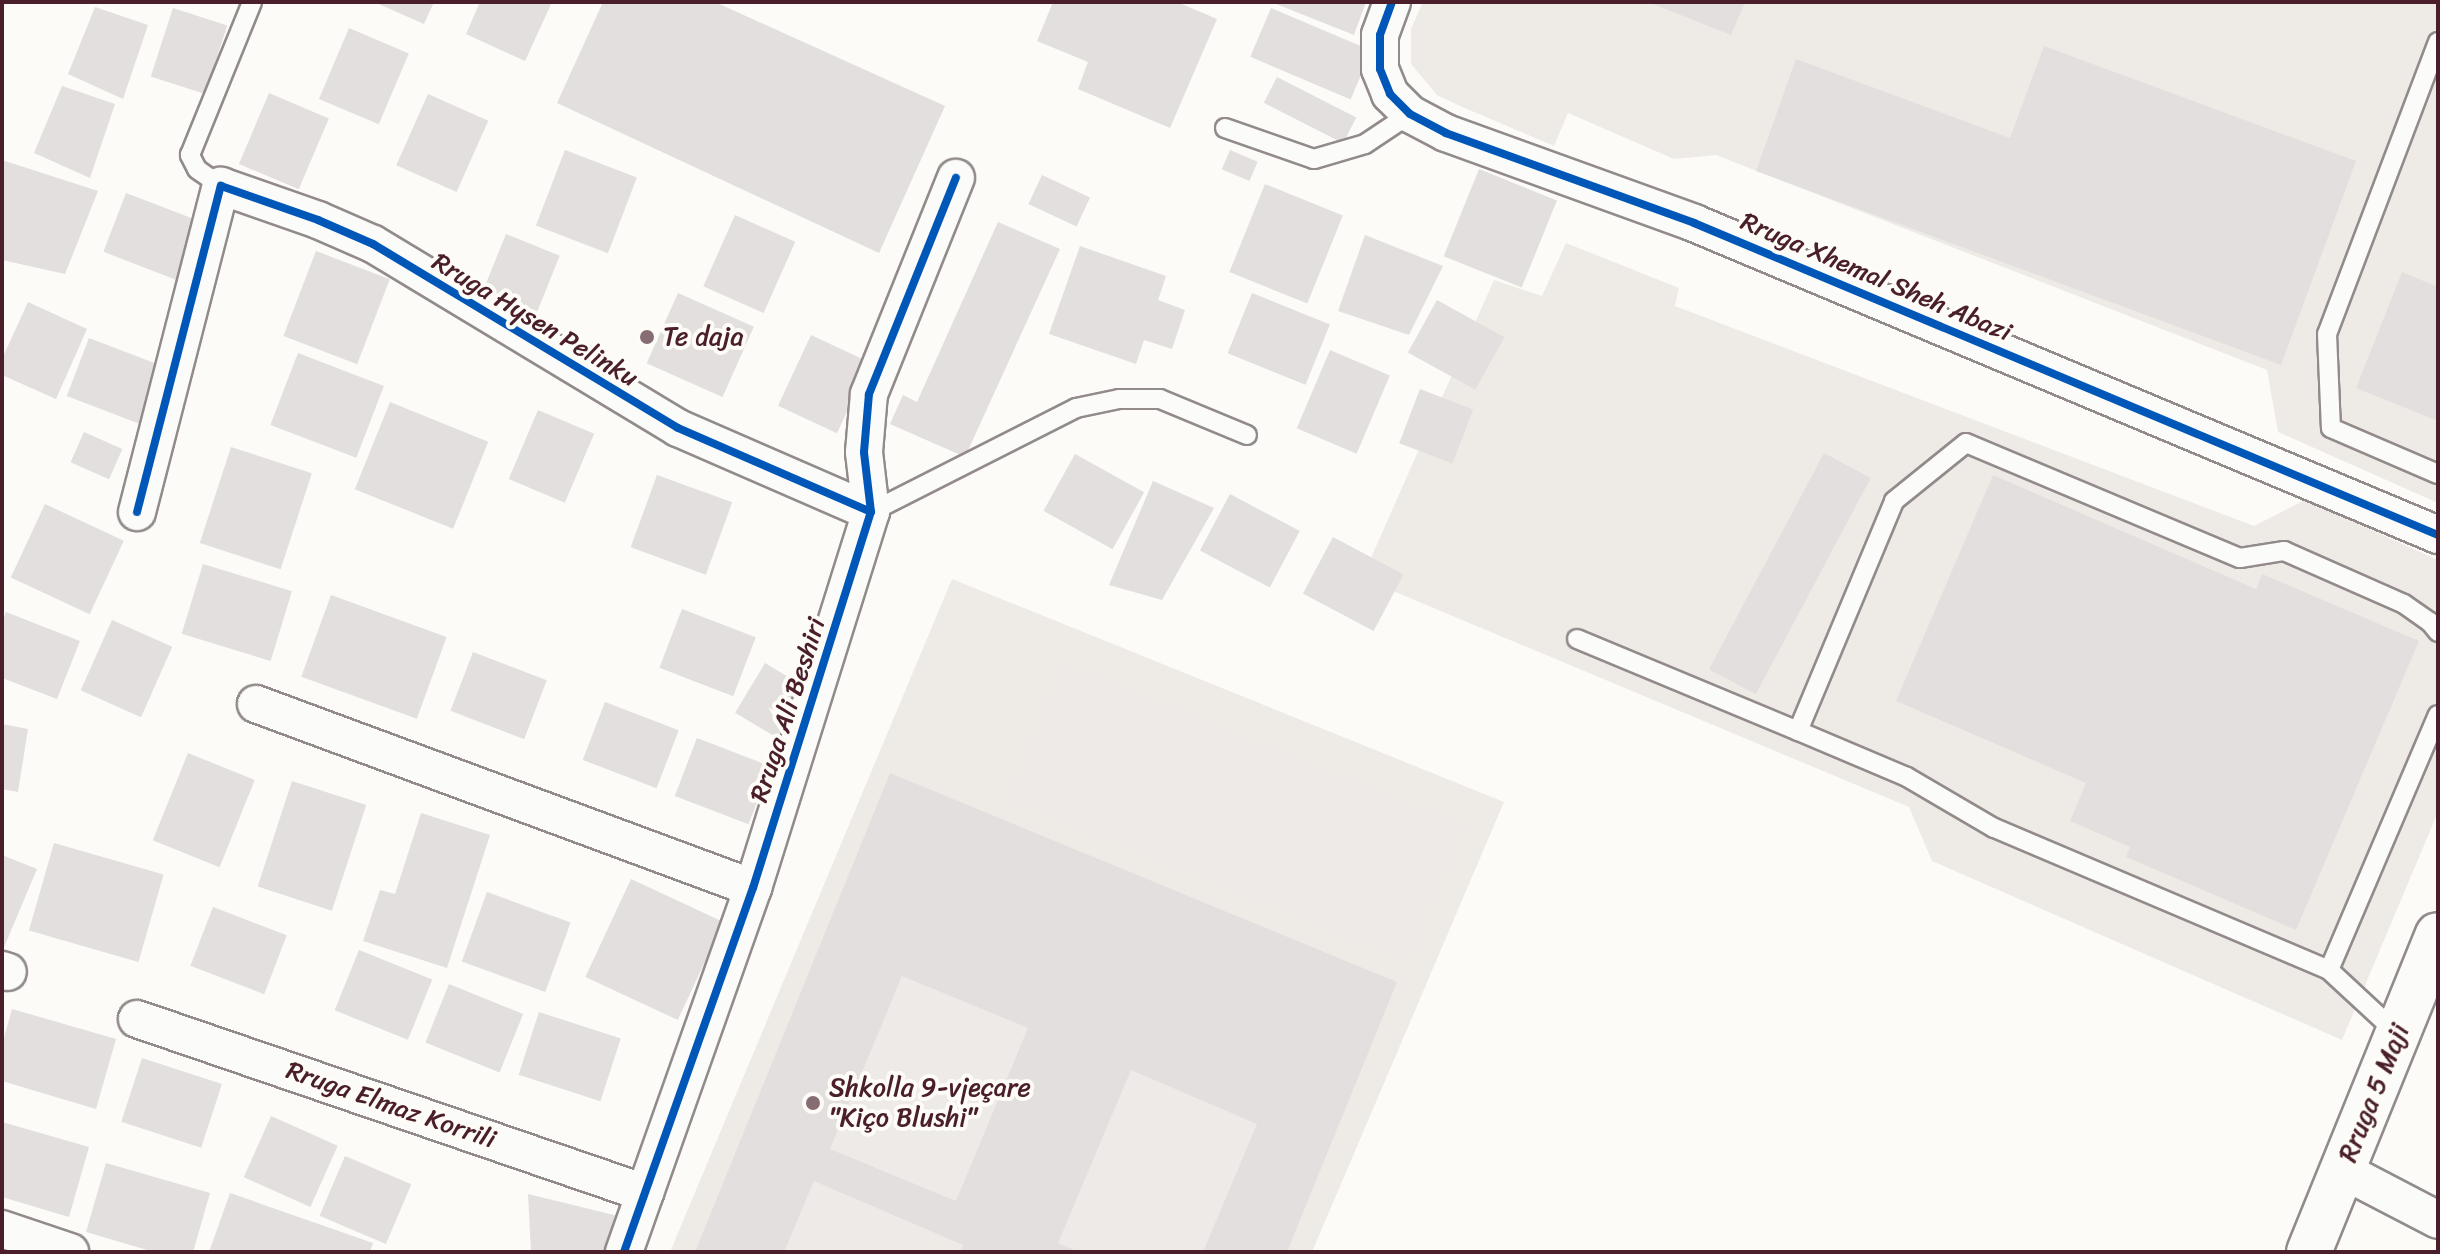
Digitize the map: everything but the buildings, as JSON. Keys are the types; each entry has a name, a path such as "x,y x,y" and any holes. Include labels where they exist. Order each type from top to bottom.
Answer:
{"main road":[{"name":"Rruga 5 Maji","path":"2309,1252 2438,935"}],"street":[{"name":"Rruga Xhemal Sheh Abazi","path":"1392,2 1380,35 1380,69 1390,94 1410,114 1446,133 1694,223 2438,535"},
{"name":"Rruga Ali Beshiri","path":"624,1252 753,888 871,512 864,452 869,394 956,178"},
{"path":"137,512 221,186"},
{"name":"Rruga Hysen Pelinku","path":"221,186 318,220 373,244 678,428 871,512"},
{"path":"256,704 753,888"},
{"name":"Rruga Elmaz Korrili","path":"137,1019 645,1193"},
{"path":"2342,1170 2438,1220"},
{"path":"2,1229 70,1252"}],"lane":[{"name":"Rruga Hysen Pelinku","path":"221,186 197,169 190,155 252,2"},
{"path":"2438,42 2327,334 2331,428 2438,474"},
{"path":"1225,128 1314,159 1365,144 1410,114"},
{"path":"871,512 1076,408 1119,399 1160,399 1247,435"},
{"path":"1798,731 1894,501 1966,443 2240,558 2284,551 2404,604 2430,622 2438,632"},
{"path":"1577,639 1907,777 1994,828 2329,970 2398,1034"},
{"path":"2329,970 2438,715"}],"shaded area":[{"path":"1423,2 2438,2 2438,503 2278,432 2267,370 1716,155 1674,159 1568,113 1554,146 1437,95 1411,64 1411,29"},
{"path":"1566,243 1679,288 1675,306 2254,526 2305,500 2438,560 2438,812 2342,1040 1932,861 1909,807 1362,578 1494,280 1542,296"},
{"path":"952,579 1504,802 1312,1252 670,1252"},
{"path":"1065,666 1460,826 1406,959 1011,800"},
{"path":"902,976 1028,1027 958,1200 832,1149"},
{"path":"1131,1070 1257,1124 1203,1252 1079,1252 1058,1243"},
{"path":"814,1181 923,1227 913,1252 784,1252"}],"cycle path":[{"path":"1392,2 1380,35 1380,69 1390,94 1410,114 1446,133 1694,223 2438,535"},
{"path":"624,1252 753,888 871,512 864,452 869,394 956,178"},
{"path":"137,512 221,186 318,220 373,244 678,428 871,512"}],"place":[{"name":"Te daja","path":"647,337"},
{"name":"Shkolla 9-vjeçare \"Kiço Blushi\"","path":"813,1103"}]}
